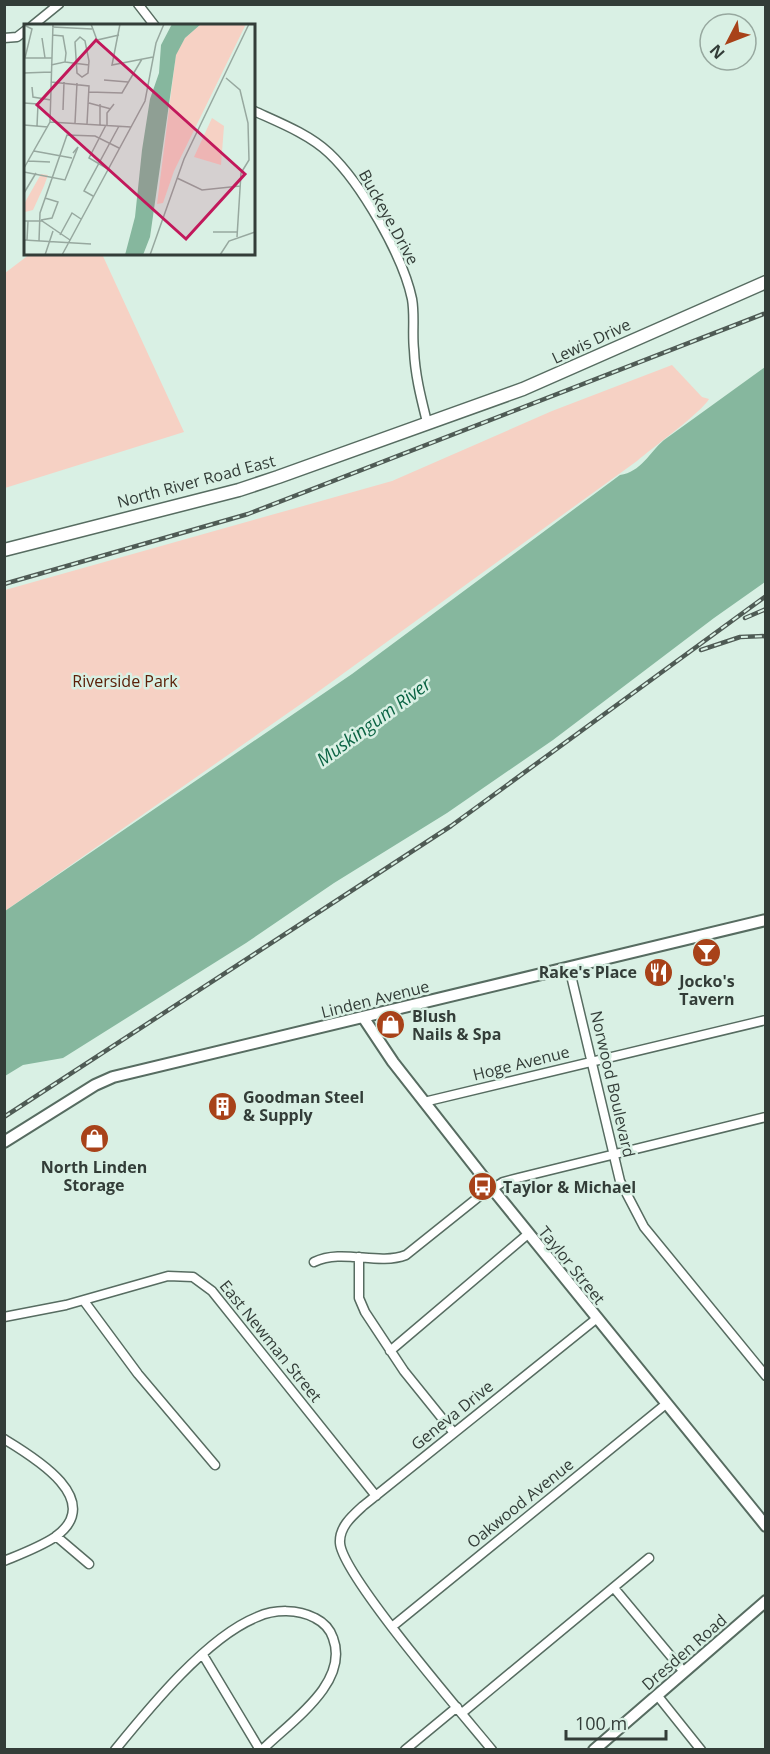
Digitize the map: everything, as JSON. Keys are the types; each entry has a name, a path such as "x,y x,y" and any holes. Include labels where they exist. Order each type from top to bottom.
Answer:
{"main road":[{"name":"Lewis Drive","path":"427,422 523,389 765,282"},
{"name":"North River Road East","path":"4,550 239,490 427,422"}],"street":[{"path":"34,24 59,4"},
{"path":"138,4 153,24"},
{"path":"4,38 17,37 24,32"},
{"name":"Buckeye Drive","path":"255,112 329,152 348,173 366,201 409,288 412,302 416,378 427,422"},
{"name":"Linden Avenue","path":"5,1141 87,1089 113,1077 765,921"},
{"name":"Norwood Boulevard","path":"570,967 620,1181 638,1218 765,1376"},
{"name":"Taylor Street","path":"363,1017 423,1102 765,1526"},
{"name":"Hoge Avenue","path":"423,1102 765,1020"},
{"path":"314,1262 326,1256 392,1258 406,1255 492,1188 503,1182 765,1117"},
{"path":"390,1351 528,1234"},
{"path":"359,1257 360,1302 390,1351 454,1433"},
{"name":"East Newman Street","path":"4,1317 84,1301 168,1276 188,1276 201,1281 235,1319 376,1496"},
{"path":"84,1301 134,1369 214,1465"},
{"name":"Geneva Drive","path":"393,1626 351,1569 340,1544 345,1524 376,1496 596,1319"},
{"name":"Oakwood Avenue","path":"393,1626 666,1404"},
{"path":"4,1438 47,1466 67,1490 70,1514 57,1536 4,1561"},
{"path":"57,1536 89,1564"},
{"path":"405,1749 460,1710 649,1558"},
{"path":"614,1588 684,1672"},
{"name":"Dresden Road","path":"594,1749 765,1601"},
{"path":"115,1749 179,1677 203,1655 226,1634 266,1614 284,1611 319,1619 331,1633 337,1652 332,1675 318,1695 261,1749 203,1655"},
{"path":"393,1626 492,1749"},
{"path":"657,1695 701,1749"}],"green space":[{"path":"29,255 102,255 184,432 5,488 5,273"},
{"name":"Riverside Park","path":"672,365 702,397 709,399 676,430 637,461 308,699 5,911 5,590 392,481 552,411"}],"water":[{"name":"Muskingum River","path":"765,367 765,582 553,740 447,813 63,1058 23,1065 5,1076 5,911 352,674 620,475 634,470 664,440"}],"railway":[{"path":"4,584 248,514 766,313"},
{"path":"4,1117 451,826 766,596"},
{"path":"745,618 766,609"},
{"path":"701,650 740,637 766,636"}],"place":[{"name":"Jocko's Tavern","path":"707,953"},
{"name":"Rake's Place","path":"658,972"},
{"name":"Blush Nails & Spa","path":"391,1025"},
{"name":"Goodman Steel & Supply","path":"222,1106"},
{"name":"North Linden Storage","path":"94,1139"},
{"name":"Taylor & Michael","path":"482,1187"}]}
